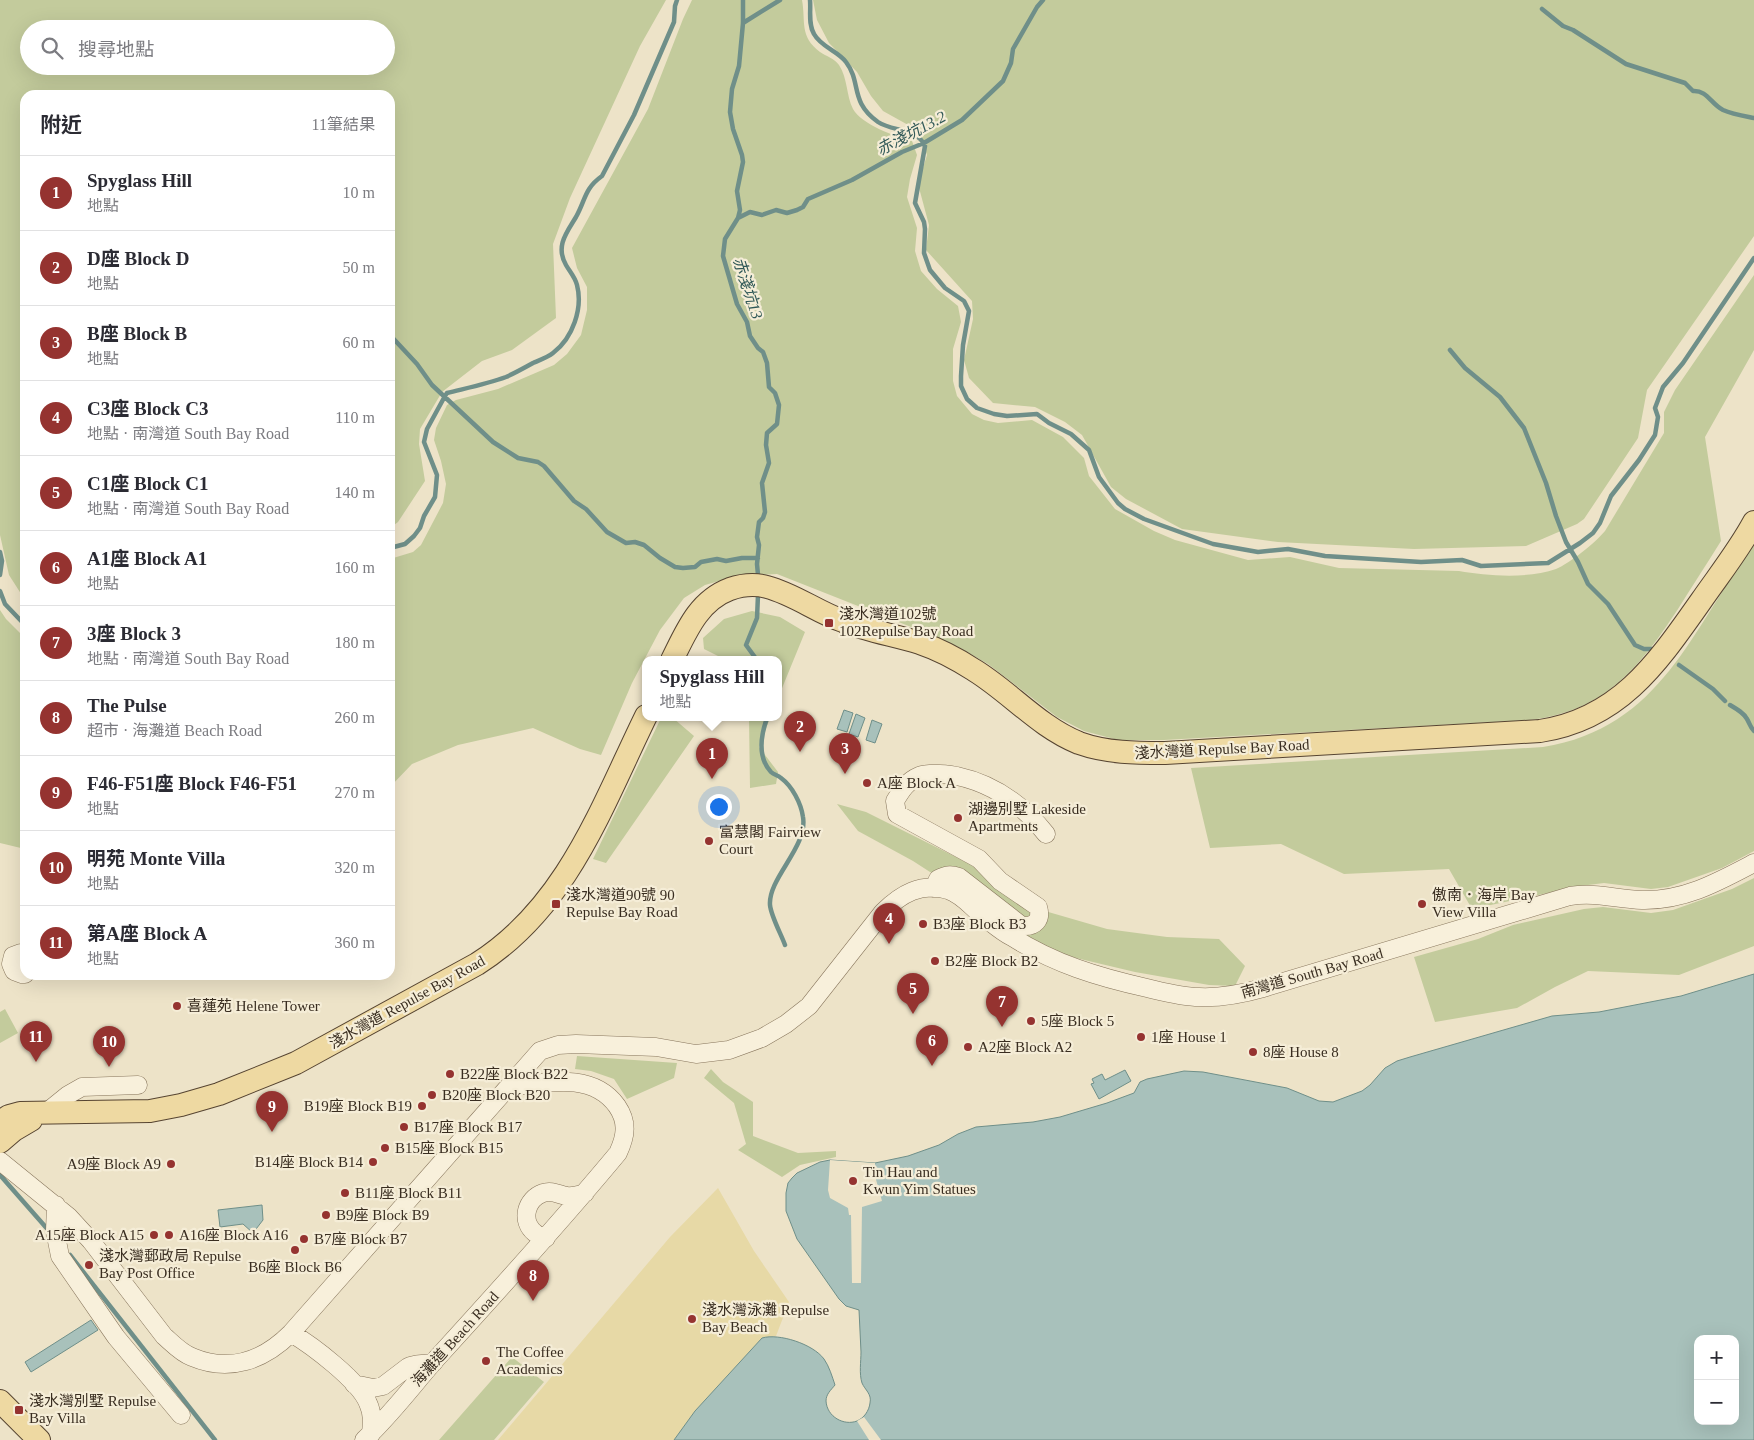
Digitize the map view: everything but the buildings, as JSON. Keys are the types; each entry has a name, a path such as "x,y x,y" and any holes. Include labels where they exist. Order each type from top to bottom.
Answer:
{"main road":[{"name":"淺水灣道 Repulse Bay Road","path":"674,656 693,620 706,603 731,589 742,586 760,586 788,594 815,609 849,624 921,644 938,651 981,674 1036,717 1065,736 1080,743 1108,751 1165,753 1540,731 1567,725 1588,717 1616,701 1634,686 1668,646 1737,550 1754,522"},
{"name":"淺水灣道 Repulse Bay Road","path":"0,1122 9,1116 20,1113 150,1110 181,1106 219,1094 276,1072 319,1051 486,959 523,928 544,906 561,883 588,836 644,721"},
{"name":"淺水灣道 Repulse Bay Road","path":"0,1142 19,1126 47,1112"},
{"path":"0,1401 39,1440"}],"street":[{"path":"934,888 938,879 943,876 948,874 959,876 1022,926 1035,924 1039,920 1038,907 1000,881 979,859 897,814 894,801 904,786 919,776 936,773 978,782 1022,808 1046,834"},
{"name":"南灣道 South Bay Road","path":"0,1161 91,1241 164,1336 176,1347 191,1357 220,1364 238,1363 266,1354 278,1346 291,1333 540,1052 558,1045 576,1044 656,1047 696,1054 730,1050 762,1038 786,1024 809,1006 883,912 897,898 915,890 934,888 948,890 960,895 1010,937 1069,967 1100,977 1183,996 1208,997 1231,996 1263,988 1570,896 1598,894 1654,900 1687,894 1715,883 1754,863"},
{"path":"12,956 11,964 14,972 20,974"},
{"name":"海灘道 Beach Road","path":"368,1437 585,1193 618,1153 624,1139 624,1119 622,1113 612,1098 599,1088 582,1082 559,1081 510,1087"},
{"path":"47,1112 68,1094 82,1087 138,1086"},
{"path":"546,1238 536,1234 529,1226 526,1215 529,1204 536,1196 546,1192 566,1196 576,1196 585,1193"},
{"path":"55,1211 57,1244 60,1256 116,1337 181,1415"},
{"path":"291,1333 320,1352 354,1384 368,1401 372,1423 368,1437"},
{"path":"354,1384 374,1388 384,1386 408,1366 426,1365 434,1362"}],"green space":[{"path":"0,0 666,0 640,46 570,198 553,244 556,318 512,350 482,361 442,392 420,429 419,444 425,481 395,524 395,90 20,90 20,592 9,575 0,535"},
{"path":"692,0 802,0 806,34 813,46 839,65 844,76 851,104 857,115 879,129 912,141 917,155 907,197 917,228 915,251 921,271 937,289 958,306 961,322 953,349 953,381 957,396 972,414 984,420 998,423 1032,420 1063,437 1084,458 1089,476 1115,509 1154,531 1175,540 1248,560 1290,557 1339,568 1459,571 1508,576 1533,574 1556,569 1582,552 1605,531 1664,433 1664,412 1675,390 1754,275 1754,350 1705,437 1721,541 1664,630 1634,668 1618,683 1600,696 1579,707 1556,715 1530,720 1164,740 1118,740 1084,731 1057,717 988,664 934,636 777,574 737,576 705,585 684,598 660,630 646,656 642,656 642,664 601,755 580,749 533,728 458,745 412,764 395,782 395,557 413,552 421,545 443,503 446,484 434,440 436,428 447,405 456,400 498,389 554,365 567,354 581,335 587,310 587,287 577,268 572,248 648,109"},
{"path":"813,0 1754,0 1754,236 1647,390 1638,438 1584,519 1577,524 1526,546 1414,549 1278,542 1182,529 1126,499 1111,487 1082,435 1065,422 1035,407 993,403 969,378 964,360 973,319 972,301 926,250 929,225 918,184 927,155 919,131 883,111 871,96 857,72 829,43 817,20"},
{"path":"1754,545 1754,851 1722,868 1668,887 1651,889 1604,883 1580,886 1472,909 1449,869 1344,874 1281,844 1210,848 1191,768 1543,747 1584,736 1617,719 1645,697 1670,670"},
{"path":"0,610 20,633 20,848 0,843"},
{"path":"752,611 780,617 805,632 782,688 782,656 718,656 704,649 703,638 724,619"},
{"path":"660,721 676,721 694,736 606,863 593,859"},
{"path":"749,721 769,721 759,747 778,772 776,784 750,788"},
{"path":"837,804 866,812 968,863 1038,909 1107,929 1167,937 1219,939 1245,966 1235,986 1209,985 1135,972 1076,958 1015,936 961,892 913,861 858,831"},
{"path":"1754,878 1754,946 1679,975 1588,971 1517,1008 1435,1022 1414,957 1478,939 1513,925 1584,909 1603,907 1651,913 1673,910 1732,889"},
{"path":"5,1009 18,1033 0,1043 0,1012"},
{"path":"577,1056 677,1063 674,1078 627,1099 614,1079 591,1071 575,1069"},
{"path":"711,1069 723,1082 753,1102 753,1136 798,1153 836,1151 836,1157 800,1165 782,1177 738,1150 746,1144 734,1103 704,1078"},
{"path":"512,1357 544,1382 494,1440 439,1440"}],"sand":[{"name":"淺水灣泳灘 Repulse Bay Beach","path":"718,1188 754,1251 789,1302 776,1336 762,1338 695,1411 674,1440 498,1440 670,1237"}],"water":[{"path":"844,710 853,713 847,732 837,729"},
{"path":"856,714 865,718 858,737 849,734"},
{"path":"872,720 882,724 875,743 866,740"},
{"path":"1754,974 1754,1440 674,1440 695,1411 762,1338 786,1338 804,1344 824,1359 835,1385 827,1396 827,1407 829,1412 837,1419 847,1422 857,1421 867,1411 870,1400 862,1383 861,1376 859,1310 846,1306 839,1299 797,1239 786,1211 788,1183 797,1173 820,1162 830,1160 875,1163 908,1156 939,1145 958,1134 976,1127 1033,1122 1060,1117 1107,1103 1134,1093 1140,1082 1147,1079 1184,1071 1203,1072 1287,1088 1319,1101 1333,1102 1362,1091 1385,1068 1397,1061 1552,1016 1599,1012 1681,996"},
{"path":"1125,1070 1131,1081 1099,1099 1091,1084 1094,1083 1092,1079 1102,1074 1105,1080"},
{"path":"262,1205 263,1220 253,1233 243,1224 220,1227 218,1210"},
{"path":"91,1320 98,1330 31,1372 25,1362"}],"pier":[{"path":"830,1160 875,1163 875,1176 882,1201 862,1207 861,1283 852,1283 851,1215 849,1215 848,1208 830,1198 828,1190"},
{"path":"864,1417 881,1440 869,1440 857,1421"}],"waterway":[{"path":"395,547 405,544 414,536 435,497 437,475 424,442 427,429 447,393 506,377 553,353 560,347 571,331 577,313 579,294 575,279 563,258 562,245 588,190 602,176 634,115 674,22 677,0"},
{"name":"赤淺坑13","path":"743,0 739,66 732,89 730,112 743,162 737,191 740,210 738,218 725,239 723,256 737,304 747,322 750,336 763,352 767,363 769,387 775,393 779,405 777,424 767,433 766,445 769,463 762,483 765,512 759,522 757,537 759,545 758,575"},
{"path":"743,23 780,0"},
{"path":"810,0 812,30 821,42 846,62 854,77 859,99 863,107 878,122 916,136 925,146 915,203 924,222 924,253 930,270 945,288 964,301 969,311 963,345 961,376 961,386 967,399 977,408 994,414 1007,416 1037,414 1049,423 1071,434 1089,450 1099,477 1118,503 1125,509 1144,519 1213,544 1258,552 1288,549 1325,556 1421,562 1462,560 1481,566 1548,563 1580,543 1593,533 1600,523 1611,496 1639,460 1655,435 1658,417 1655,408 1663,387 1683,363 1754,258"},
{"name":"赤淺坑13.2","path":"738,218 750,212 762,215 776,210 787,213 797,210 803,207 808,199 852,180 902,152 924,143 962,120 1003,81 1011,63 1013,49 1043,0"},
{"path":"1542,9 1563,26 1573,30 1626,64 1685,83 1693,91 1702,93 1723,110 1754,118"},
{"path":"395,340 417,364 432,385 493,442 518,458 538,462 544,466 574,501 586,509 607,532 626,543 635,542 644,545 675,567 695,567 701,562 717,559 726,561 758,558"},
{"path":"1450,350 1465,368 1500,397 1524,428 1546,483 1566,542 1588,584 1608,604 1635,645 1644,649 1655,649"},
{"path":"0,552 2,561 0,575"},
{"path":"0,591 5,604 20,620"},
{"name":"赤淺坑13","path":"754,656 746,645 757,618 758,595"},
{"path":"1679,665 1713,689 1725,701"},
{"path":"1730,705 1744,715 1754,731"},
{"name":"赤淺坑13","path":"766,721 762,739 764,760 771,772 785,781 792,790 803,817 800,840 775,884 771,895 770,905 774,920 785,945"},
{"path":"0,1175 50,1232"},
{"path":"70,1255 215,1440"}],"place":[{"name":"淺水灣道102號 102Repulse Bay Road","path":"829,623"},
{"name":"D座 Block D","path":"800,752"},
{"name":"B座 Block B","path":"845,774"},
{"name":"Spyglass Hill","path":"712,779"},
{"name":"A座 Block A","path":"867,783"},
{"name":"湖邊別墅 Lakeside Apartments","path":"958,818"},
{"name":"富慧閣 Fairview Court","path":"709,841"},
{"name":"淺水灣道90號 90 Repulse Bay Road","path":"556,904"},
{"name":"傲南．海岸 Bay View Villa","path":"1422,904"},
{"name":"B3座 Block B3","path":"923,924"},
{"name":"C3座 Block C3","path":"889,944"},
{"name":"B2座 Block B2","path":"935,961"},
{"name":"喜蓮苑 Helene Tower","path":"177,1006"},
{"name":"C1座 Block C1","path":"913,1014"},
{"name":"5座 Block 5","path":"1031,1021"},
{"name":"3座 Block 3","path":"1002,1027"},
{"name":"1座 House 1","path":"1141,1037"},
{"name":"A2座 Block A2","path":"968,1047"},
{"name":"8座 House 8","path":"1253,1052"},
{"name":"第A座 Block A","path":"36,1062"},
{"name":"A1座 Block A1","path":"932,1066"},
{"name":"明苑 Monte Villa","path":"109,1067"},
{"name":"B22座 Block B22","path":"450,1074"},
{"name":"B20座 Block B20","path":"432,1095"},
{"name":"B19座 Block B19","path":"422,1106"},
{"name":"B17座 Block B17","path":"404,1127"},
{"name":"F46-F51座 Block F46-F51","path":"272,1132"},
{"name":"B15座 Block B15","path":"385,1148"},
{"name":"B14座 Block B14","path":"373,1162"},
{"name":"A9座 Block A9","path":"171,1164"},
{"name":"Tin Hau and Kwun Yim Statues","path":"853,1181"},
{"name":"B11座 Block B11","path":"345,1193"},
{"name":"B9座 Block B9","path":"326,1215"},
{"name":"A15座 Block A15","path":"154,1235"},
{"name":"A16座 Block A16","path":"169,1235"},
{"name":"B7座 Block B7","path":"304,1239"},
{"name":"B6座 Block B6","path":"295,1250"},
{"name":"淺水灣郵政局 Repulse Bay Post Office","path":"89,1265"},
{"name":"The Pulse","path":"533,1301"},
{"name":"淺水灣泳灘 Repulse Bay Beach","path":"692,1319"},
{"name":"The Coffee Academics","path":"486,1361"},
{"name":"淺水灣別墅 Repulse Bay Villa","path":"19,1410"}]}
